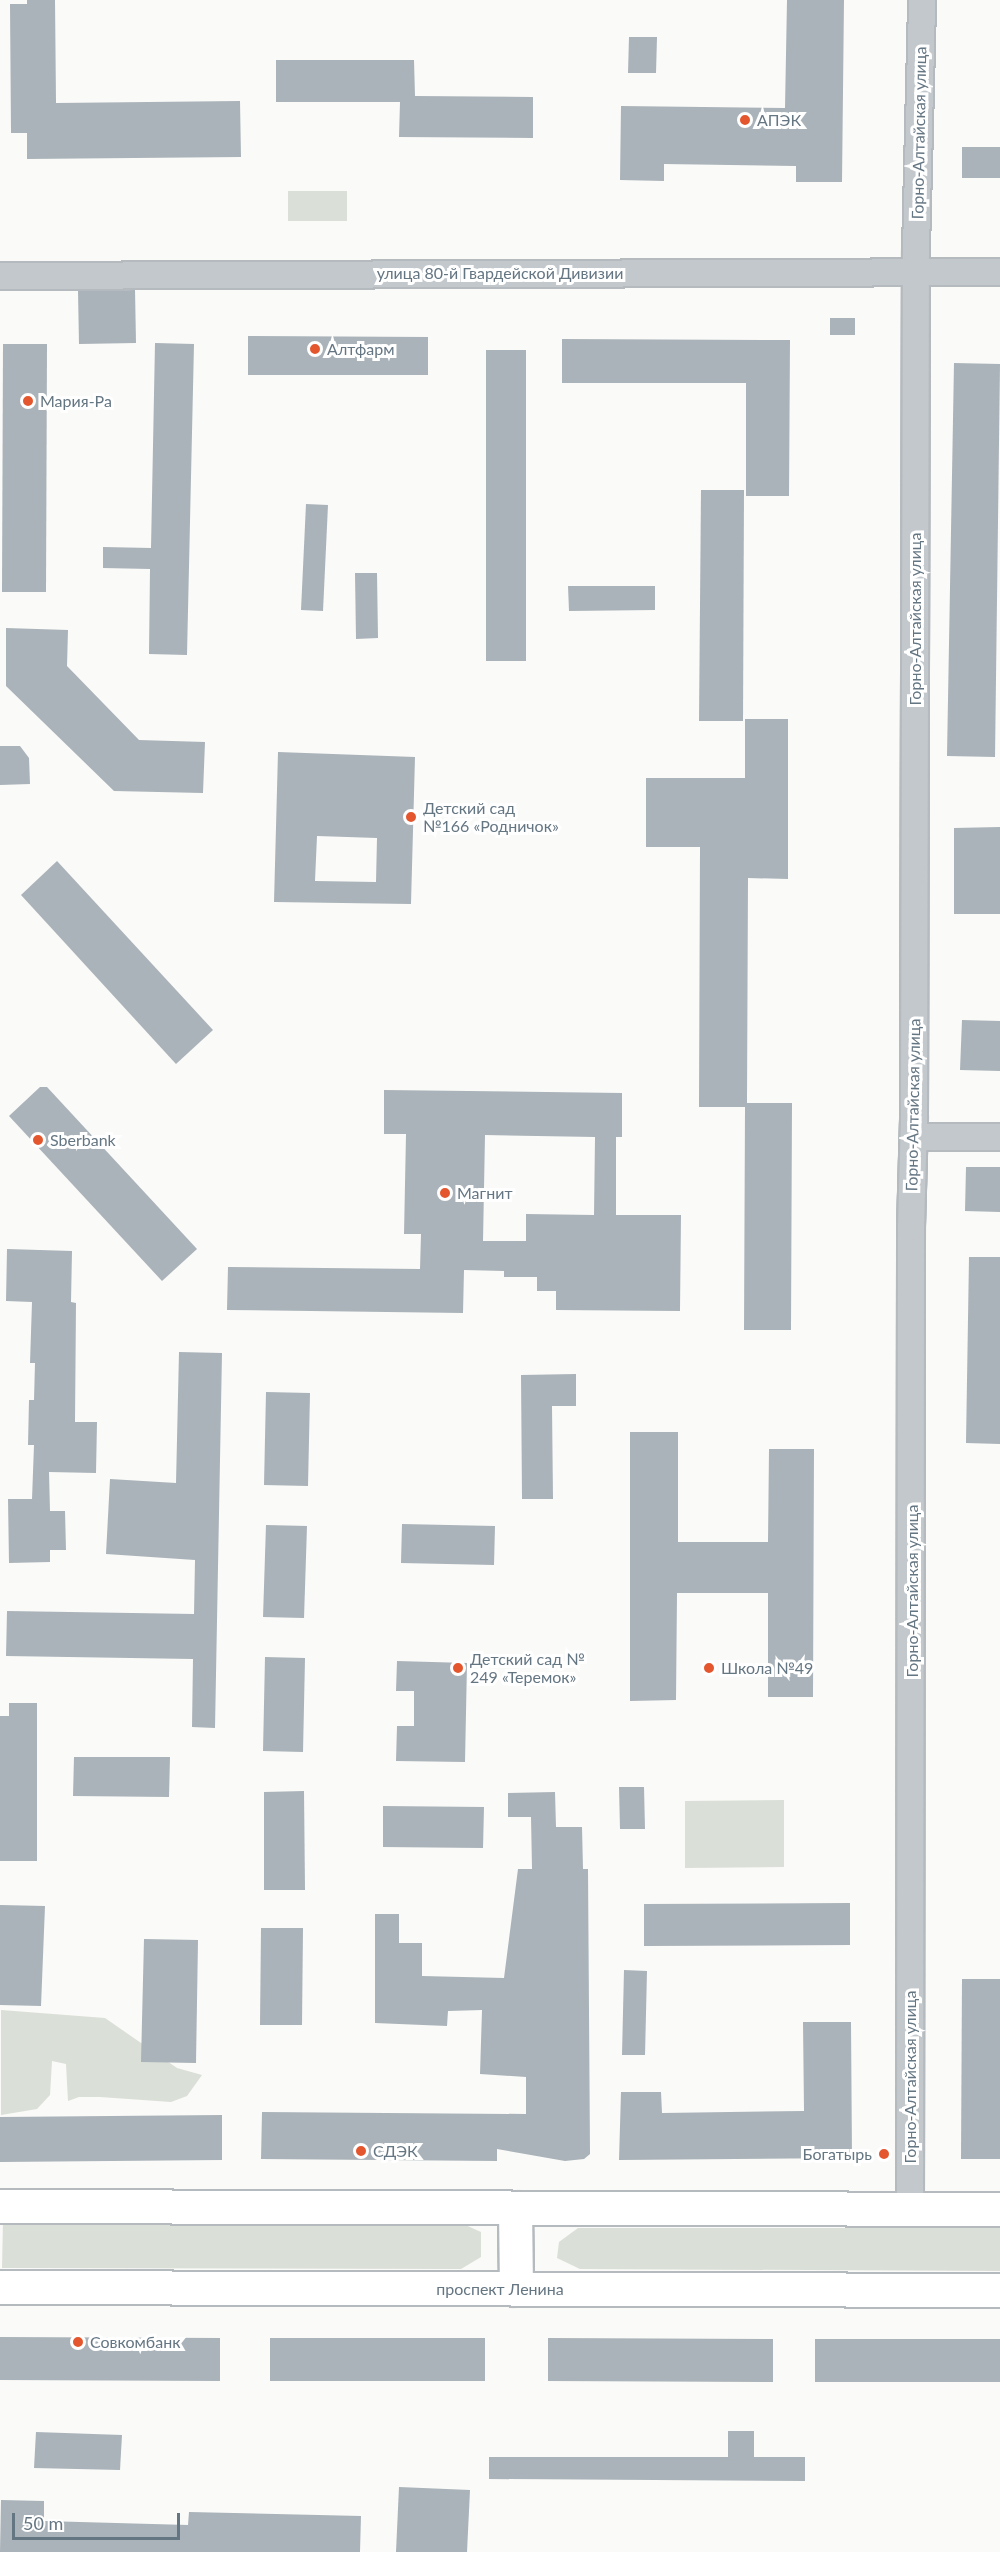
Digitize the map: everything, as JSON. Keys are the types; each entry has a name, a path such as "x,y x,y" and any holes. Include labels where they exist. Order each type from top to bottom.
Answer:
{"main road":[{"path":"0,2206 1000,2209"},
{"path":"515,2208 516,2289"},
{"name":"проспект Ленина","path":"0,2287 1000,2290"}],"street":[{"name":"Горно-Алтайская улица","path":"910,2209 911,1238 914,1137 916,271 922,0"},
{"name":"улица 80-й Гвардейской Дивизии","path":"0,276 1000,272"},
{"path":"914,1137 1000,1137"}],"shaded area":[{"path":"288,191 347,191 347,221 288,221"},
{"path":"784,1800 784,1867 685,1868 685,1801"},
{"path":"1,2010 105,2018 177,2068 202,2075 187,2096 171,2102 100,2097 79,2097 68,2101 66,2064 52,2061 50,2095 37,2109 1,2115"},
{"path":"3,2221 461,2223 481,2232 481,2257 461,2269 2,2268"},
{"path":"578,2228 1000,2228 1000,2271 580,2269 557,2258 559,2242"}],"building":[{"path":"27,0 55,0 56,103 240,101 241,157 27,159 27,133 11,133 10,4 27,4"},
{"path":"787,0 844,0 842,182 796,182 796,166 664,164 664,181 620,180 621,106 785,108"},
{"path":"629,37 657,37 656,73 628,73"},
{"path":"276,60 414,60 415,96 533,97 533,138 399,137 400,102 276,102"},
{"path":"962,147 1000,147 1000,178 962,178"},
{"path":"135,290 136,343 79,344 78,291"},
{"path":"830,318 855,318 855,335 830,335"},
{"path":"248,336 428,337 428,375 248,375"},
{"path":"562,339 790,340 789,496 746,496 746,383 562,383"},
{"path":"155,343 194,344 187,655 149,654 150,569 103,568 103,547 151,548"},
{"path":"3,344 47,344 46,592 2,592"},
{"path":"486,350 526,350 526,661 486,661"},
{"path":"954,363 1000,364 995,757 947,756"},
{"path":"701,490 744,490 743,721 699,721"},
{"path":"306,504 328,505 323,611 301,610"},
{"path":"355,573 377,573 378,638 356,639"},
{"path":"568,586 655,586 655,610 569,611"},
{"path":"6,628 68,630 67,666 139,740 205,742 203,793 114,791 6,686"},
{"path":"745,719 788,719 788,879 748,878 747,1103 792,1103 791,1330 744,1330 745,1107 699,1107 700,847 646,847 646,778 745,778"},
{"path":"0,746 20,746 29,758 30,784 0,785"},
{"path":"278,752 415,757 411,904 274,902","holes":["317,836 377,838 376,882 315,881"]},
{"path":"1000,827 1000,914 954,914 954,828"},
{"path":"57,861 213,1030 176,1064 21,895"},
{"path":"962,1020 1000,1021 1000,1071 960,1070"},
{"path":"40,1087 47,1087 197,1249 162,1281 9,1116"},
{"path":"384,1090 622,1093 622,1137 616,1137 616,1215 681,1215 680,1311 556,1310 556,1291 537,1291 537,1277 504,1277 504,1271 464,1270 463,1313 227,1310 228,1267 420,1269 421,1234 404,1234 406,1134 384,1134","holes":["485,1135 595,1137 594,1215 526,1214 526,1241 483,1241"]},
{"path":"966,1167 1000,1167 1000,1212 965,1211"},
{"path":"7,1249 72,1251 71,1302 76,1303 75,1422 97,1422 96,1473 49,1472 50,1511 65,1511 66,1550 50,1550 50,1562 9,1563 8,1499 32,1499 34,1445 28,1445 29,1400 34,1400 35,1363 30,1363 32,1302 6,1301"},
{"path":"969,1257 1000,1257 1000,1444 966,1443"},
{"path":"179,1352 222,1353 215,1728 192,1727 193,1659 6,1656 7,1611 194,1614 195,1560 106,1554 110,1479 176,1483"},
{"path":"576,1374 576,1406 552,1406 553,1499 522,1499 521,1375"},
{"path":"266,1392 310,1393 308,1486 264,1485"},
{"path":"630,1432 678,1432 678,1542 768,1542 769,1449 814,1449 813,1697 768,1697 768,1593 677,1593 676,1700 630,1701"},
{"path":"402,1524 495,1526 494,1565 401,1563"},
{"path":"266,1525 307,1526 304,1618 263,1617"},
{"path":"265,1657 305,1658 303,1752 263,1751"},
{"path":"397,1661 467,1663 465,1762 396,1761 397,1726 414,1726 414,1691 396,1691"},
{"path":"9,1703 37,1703 37,1861 0,1861 0,1716 9,1716"},
{"path":"74,1757 170,1757 169,1797 73,1796"},
{"path":"619,1787 644,1787 645,1829 620,1829"},
{"path":"304,1791 305,1890 264,1890 264,1792"},
{"path":"555,1792 556,1827 582,1827 583,1869 588,1869 590,2154 584,2159 565,2161 497,2149 497,2161 261,2159 262,2112 526,2114 526,2077 480,2074 482,2010 448,2011 447,2026 375,2023 375,1914 399,1914 399,1943 422,1943 422,1976 504,1978 518,1869 532,1869 531,1817 508,1817 508,1793"},
{"path":"383,1806 484,1807 483,1848 383,1847"},
{"path":"850,1903 850,1945 644,1946 644,1904"},
{"path":"0,1905 45,1906 41,2006 0,2005"},
{"path":"261,1928 303,1928 302,2025 260,2025"},
{"path":"144,1939 198,1940 196,2063 141,2062"},
{"path":"624,1970 647,1971 645,2055 622,2055"},
{"path":"962,1979 1000,1979 1000,2159 961,2159"},
{"path":"803,2022 851,2022 852,2158 619,2160 621,2092 661,2092 662,2113 804,2111"},
{"path":"222,2115 222,2160 0,2162 0,2117"},
{"path":"0,2337 220,2338 220,2381 0,2380"},
{"path":"270,2338 485,2338 485,2381 270,2381"},
{"path":"548,2338 773,2339 773,2382 548,2381"},
{"path":"815,2339 1000,2339 1000,2382 815,2382"},
{"path":"728,2431 754,2431 754,2457 805,2457 805,2481 489,2479 489,2457 728,2457"},
{"path":"36,2432 122,2435 120,2470 34,2468"},
{"path":"399,2487 470,2490 467,2552 396,2552"},
{"path":"1,2500 44,2501 44,2521 188,2525 189,2512 361,2516 360,2552 0,2552"}],"place":[{"name":"АПЭК","path":"745,120"},
{"name":"Алтфарм","path":"315,349"},
{"name":"Мария-Ра","path":"28,401"},
{"name":"Детский сад №166 «Родничок»","path":"411,817"},
{"name":"Sberbank","path":"38,1140"},
{"name":"Магнит","path":"445,1193"},
{"name":"Детский сад № 249 «Теремок»","path":"458,1668"},
{"name":"Школа №49","path":"709,1668"},
{"name":"СДЭК","path":"361,2151"},
{"name":"Богатырь","path":"884,2154"},
{"name":"Совкомбанк","path":"78,2342"}]}
